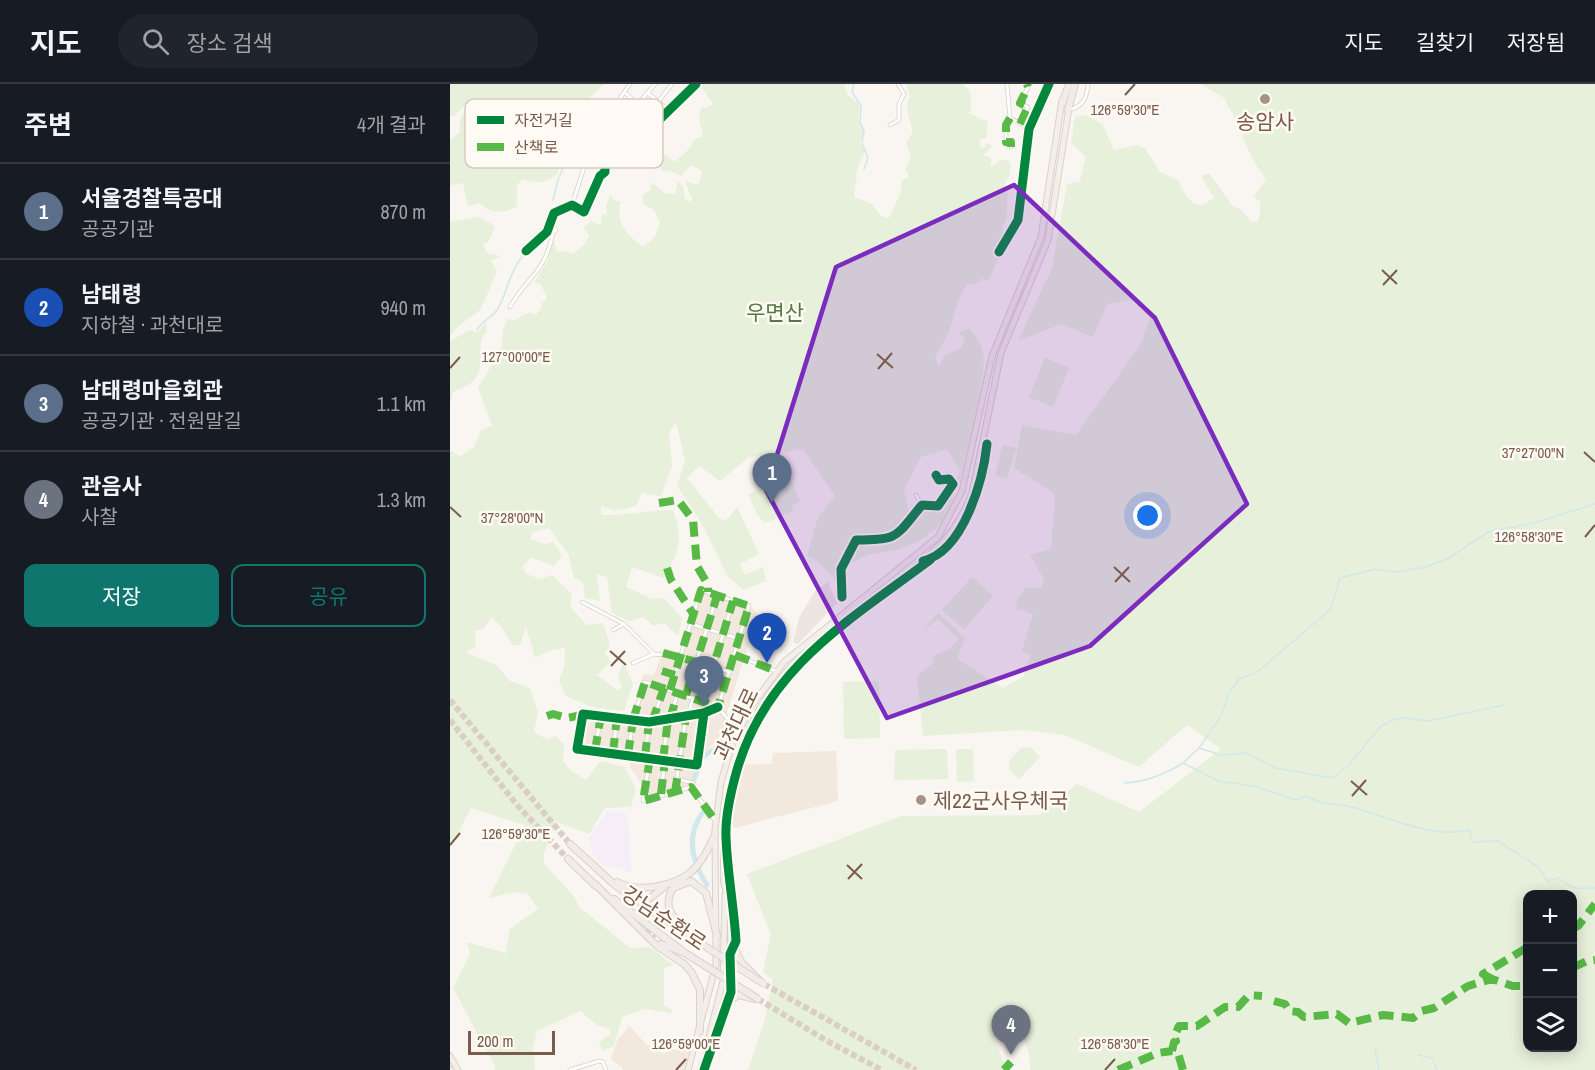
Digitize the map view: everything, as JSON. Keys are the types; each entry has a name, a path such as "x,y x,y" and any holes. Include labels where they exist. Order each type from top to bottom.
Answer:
{"highway":[{"path":"1062,104 1068,84"},
{"path":"1068,110 1076,84"},
{"path":"645,902 657,890 692,871 702,858 715,829"},
{"name":"강남순환로","path":"570,844 639,903 764,984 738,957 731,942 731,913 724,881"},
{"name":"강남순환로","path":"568,858 595,884 685,953 758,999 739,995 725,1003 700,1070"},
{"path":"601,872 624,886 642,890 686,875"},
{"path":"692,938 670,913 667,902 673,888 687,882 699,885 706,892 717,936"},
{"path":"595,884 657,946 684,964 692,973 699,990 700,1031"},
{"path":"654,938 665,947 685,953"}],"main road":[{"name":"과천대로","path":"687,1070 712,983 717,936 715,829 721,782 738,732 751,707 776,671 796,650 938,537 962,491 992,356 1041,237 1062,104"},
{"name":"과천대로","path":"700,1070 723,981 726,913 723,831 732,771 745,737 770,692 789,668 807,650 943,544 964,514 972,493 1001,354 1048,240 1068,110"},
{"path":"845,610 850,616"},
{"path":"738,732 745,737"},
{"path":"715,829 723,831"},
{"path":"450,1056 458,1070"}],"street":[{"path":"619,99 630,84"},
{"path":"643,99 656,84"},
{"path":"660,99 672,84"},
{"path":"663,116 696,84"},
{"path":"890,125 899,120 898,104 904,94 898,84"},
{"path":"1007,84 1010,118 1005,134 1006,142 1011,142 1011,147"},
{"path":"1020,124 1029,107 1020,103 1028,87 1027,84"},
{"path":"999,252 1018,220 1029,129 1049,84"},
{"path":"1068,110 1078,107 1086,99 1088,84"},
{"path":"624,92 632,99"},
{"path":"648,93 655,99"},
{"path":"663,106 669,111"},
{"path":"1010,118 1029,129"},
{"path":"572,206 584,168"},
{"path":"526,251 547,232 554,213 572,206 584,212 605,168"},
{"path":"510,308 546,259 553,233 556,230 555,226 550,225"},
{"path":"922,505 938,506 952,484 949,478 939,480 936,475"},
{"path":"916,495 922,505"},
{"path":"841,573 856,540 888,540 895,536 922,505"},
{"path":"838,569 843,579 842,597"},
{"path":"670,690 701,590 749,606 718,707 704,713 651,722 583,714 577,749 697,765 704,713"},
{"path":"686,695 717,596"},
{"path":"703,700 733,601"},
{"path":"582,603 624,624 654,654"},
{"path":"613,630 624,624"},
{"path":"691,624 740,639"},
{"path":"633,663 654,654 663,653 730,672"},
{"name":"과천대로","path":"735,655 776,671"},
{"path":"662,671 675,675"},
{"path":"628,755 633,720 645,682 718,707 738,732"},
{"path":"664,688 651,722 643,801 691,787 715,829"},
{"path":"661,794 669,719 678,692"},
{"path":"675,793 687,716 693,697"},
{"path":"595,751 601,715"},
{"path":"613,753 617,717"},
{"path":"677,779 693,783"},
{"path":"570,1070 599,1061 603,1062 606,1070"}],"highlighted area":[{"path":"1014,185 1155,318 1247,504 1090,646 887,718 766,490 836,267"}],"shaded area":[{"path":"828,582 837,603 798,644 793,643 799,618 815,591"},
{"path":"699,588 748,603 758,614 719,738 702,755 687,790 647,801 641,799 642,785 630,767 631,758 574,749 580,708 632,716 643,675 654,674 665,648 680,653"},
{"path":"836,751 838,801 734,828 729,822 735,785 742,765 772,764 773,753"},
{"path":"608,811 625,812 629,823 631,872 601,864 593,853 588,839"},
{"path":"629,1026 647,1045 664,1054 672,1049 689,1052 684,1070 624,1070 611,1059 617,1041"}],"green space":[{"path":"450,84 604,84 588,99 465,99 465,105 454,116 450,116"},
{"name":"우면산","path":"707,84 844,84 847,94 860,106 858,117 865,133 860,142 865,150 857,171 854,197 872,204 881,216 889,218 902,190 901,182 909,176 905,169 911,158 906,142 913,132 908,114 910,97 906,84 963,84 970,91 971,111 968,113 988,120 986,138 979,140 980,146 984,149 986,143 993,146 983,155 992,158 990,165 992,166 997,164 997,161 1008,160 1010,167 1010,173 1004,186 1007,197 1007,218 1002,227 1004,247 988,281 983,278 976,284 969,283 965,288 949,331 935,356 938,367 946,355 962,347 965,338 958,333 969,328 977,339 984,361 974,421 954,497 940,525 909,546 868,555 854,562 846,568 845,583 841,586 818,562 807,556 818,517 835,496 803,449 748,458 720,481 699,466 687,478 719,518 726,521 737,507 759,554 740,564 745,575 763,567 766,581 744,590 728,577 701,522 677,486 685,461 676,422 669,433 672,466 661,496 642,493 636,506 615,511 601,506 601,515 673,510 678,529 678,545 674,560 664,578 632,567 626,587 652,599 664,598 682,618 678,636 664,623 653,626 644,617 629,621 612,613 607,577 597,574 600,601 585,598 583,582 574,578 568,553 549,528 533,532 530,539 545,544 553,542 562,555 554,566 531,557 523,566 525,573 539,579 552,575 572,594 570,607 587,625 603,623 610,645 605,653 611,662 597,675 617,690 622,687 618,675 624,664 633,683 624,711 592,707 566,696 559,681 564,667 565,648 551,650 535,658 526,627 520,645 512,645 501,626 491,617 484,629 475,631 476,646 466,652 496,665 510,681 530,688 538,712 534,732 548,740 555,736 564,744 563,761 570,770 586,780 600,761 625,767 636,789 631,807 605,808 589,834 555,821 544,854 544,864 574,896 579,907 630,948 650,947 673,965 664,968 664,1006 672,1010 671,1013 645,1009 622,1017 614,1046 603,1051 599,1042 611,1034 610,1029 597,1025 580,1011 537,1031 533,1048 535,1070 494,1070 496,1068 453,988 470,954 467,942 505,953 510,929 538,909 528,894 516,892 489,898 525,825 471,808 450,848 450,450 460,457 474,447 481,430 492,426 478,388 494,361 492,351 502,347 503,329 509,318 513,321 530,312 536,315 541,308 541,300 544,302 547,297 540,283 534,283 547,262 553,237 557,252 564,251 572,254 584,245 589,236 584,228 591,221 601,226 602,213 607,216 606,205 611,195 614,201 620,201 619,209 623,227 643,247 655,237 660,222 654,210 643,204 643,195 651,190 650,185 653,183 666,194 675,194 678,181 683,187 685,199 690,202 692,199 685,181 699,183 702,171 691,165 681,176 667,170 662,172 663,155 675,162 690,148 695,139 702,137 703,132 699,119 702,106 706,109 713,104 702,88","holes":["947,449 960,471 944,509 909,513 904,489 921,457"]},
{"path":"1201,84 1595,84 1595,1070 1030,1070 1027,1046 1016,1024 998,1027 994,1039 1005,1065 1001,1070 748,1070 764,1023 773,980 763,972 771,935 747,874 901,816 1039,815 1077,784 1139,812 1221,749 1187,725 1139,767 1065,735 1023,730 923,736 917,676 933,663 933,656 950,649 959,639 938,619 922,631 938,613 965,638 957,659 1003,688 1024,676 1031,654 1022,651 1033,614 1016,609 1018,598 1026,588 1042,588 1044,579 1030,555 1051,549 1055,500 1053,493 1014,468 1022,425 1076,435 1141,344 1150,318 1134,299 1107,304 1093,337 1061,324 1018,341 1052,268 1067,184 1080,181 1086,157 1071,143 1075,117 1087,115 1103,125 1114,150 1137,145 1145,148 1160,172 1178,180 1190,200 1198,204 1203,205 1214,198 1201,176 1209,173 1232,205 1242,211 1251,222 1257,222 1260,216 1260,202 1254,196 1266,179 1243,139 1242,131 1224,98"},
{"path":"465,108 465,168 559,168 558,173 542,182 522,179 517,185 517,206 508,210 493,211 480,203 468,206 463,183 450,185 450,141 460,132 460,121"},
{"path":"480,217 495,226 488,242 483,245 487,253 500,256 491,261 497,271 481,309 456,328 450,337 450,222"},
{"path":"486,322 487,331 481,341 478,374 470,384 453,392 450,403 450,341 470,330 478,333"},
{"path":"1045,358 1069,368 1053,407 1029,397"},
{"path":"1003,445 1016,448 1007,479 995,475"},
{"path":"790,477 800,501 791,506 794,511 765,523 758,516 748,494"},
{"path":"972,577 993,596 964,629 942,610"},
{"path":"879,681 880,738 844,739 843,682"},
{"path":"1030,747 1040,757 1019,779 1010,771 1009,761 1021,748"},
{"path":"947,749 948,779 894,780 895,750"},
{"path":"956,749 973,749 974,781 957,782"}],"waterway":[{"path":"664,122 680,102 704,84"},
{"path":"854,84 852,92 861,106 860,123 864,130 862,143 868,158 864,169"},
{"path":"553,200 563,168"},
{"path":"531,248 551,227"},
{"path":"477,330 497,310 517,264 528,251"},
{"path":"1183,763 1199,748 1221,716 1229,693 1239,679 1256,673 1331,609 1340,578 1375,569 1394,572 1422,568 1447,559 1488,532 1534,523 1595,504"},
{"path":"1199,748 1221,755 1246,753 1275,768 1333,778 1349,765 1381,726 1393,720 1405,718 1428,721 1504,705"},
{"path":"693,781 703,757 723,742 726,720"},
{"path":"1124,783 1155,777 1183,763 1218,781 1254,786 1296,800 1306,796 1318,801 1355,808 1426,830 1440,832 1469,830 1473,842 1498,841 1538,867 1547,881 1559,878 1567,885 1576,888 1595,888"},
{"path":"704,811 694,829 693,848 694,858 707,885"},
{"path":"1375,1048 1379,1070"},
{"path":"1419,1055 1432,1058 1437,1070"}],"tunnel":[{"path":"450,700 570,844"},
{"path":"450,720 517,805 568,859"},
{"path":"645,902 643,919 654,938"},
{"path":"764,984 916,1070"},
{"path":"758,999 827,1041 882,1070"}],"marked path":[{"path":"1020,124 1028,107 1020,103 1028,87 1027,84"},
{"path":"1010,118 1006,125 1006,142 1011,142 1011,147"},
{"path":"659,503 678,500 693,520 697,566 708,585 708,592"},
{"path":"667,568 671,580 694,615"},
{"path":"670,690 701,590 749,606 718,707"},
{"path":"686,695 717,596"},
{"path":"703,701 733,601"},
{"path":"663,653 697,662"},
{"path":"735,655 776,671"},
{"path":"662,671 675,675"},
{"path":"633,720 645,682 718,707"},
{"path":"652,722 664,688"},
{"path":"670,719 678,692"},
{"path":"547,716 553,714 567,718 586,714"},
{"path":"595,751 601,715"},
{"path":"675,793 686,716"},
{"path":"613,753 617,717"},
{"path":"663,760 668,719"},
{"path":"628,755 633,720"},
{"path":"645,757 649,722"},
{"path":"650,758 643,801 691,787 716,822"},
{"path":"661,794 665,760"},
{"path":"1577,926 1595,904"},
{"path":"1492,979 1483,974 1523,950"},
{"path":"1577,966 1595,960"},
{"path":"1274,1001 1285,1004 1289,1011 1298,1012 1304,1017 1337,1014 1349,1023 1383,1015 1413,1018 1422,1011 1434,1008 1468,986 1492,979 1513,986 1523,985"},
{"path":"1183,1070 1178,1053 1172,1051 1176,1041 1174,1037 1179,1026 1197,1026 1225,1007 1238,1007 1249,995 1262,996"},
{"path":"1118,1070 1158,1053 1172,1051"},
{"path":"1004,1070 1011,1062"}],"cycle path":[{"path":"663,116 696,84"},
{"path":"999,252 1018,220 1029,129 1049,84"},
{"path":"526,251 547,232 554,213 572,205 584,212 605,168"},
{"path":"923,561 937,555 950,544 960,529 976,494 987,444"},
{"path":"842,597 841,569 856,540 889,537 901,530 922,505 938,506 953,484 949,479 939,480 936,475"},
{"path":"704,1070 731,992 730,954 736,941 726,820 737,770 751,734 769,702 790,674 815,649 870,604 930,560"},
{"path":"704,713 697,765 577,749 583,714 649,722 704,713 718,707"}],"place":[{"name":"송암사","path":"1265,99"},
{"name":"서울경찰특공대","path":"772,503"},
{"name":"남태령","path":"767,663"},
{"name":"남태령마을회관","path":"704,706"},
{"name":"제22군사우체국","path":"921,800"},
{"name":"관음사","path":"1011,1055"}]}
